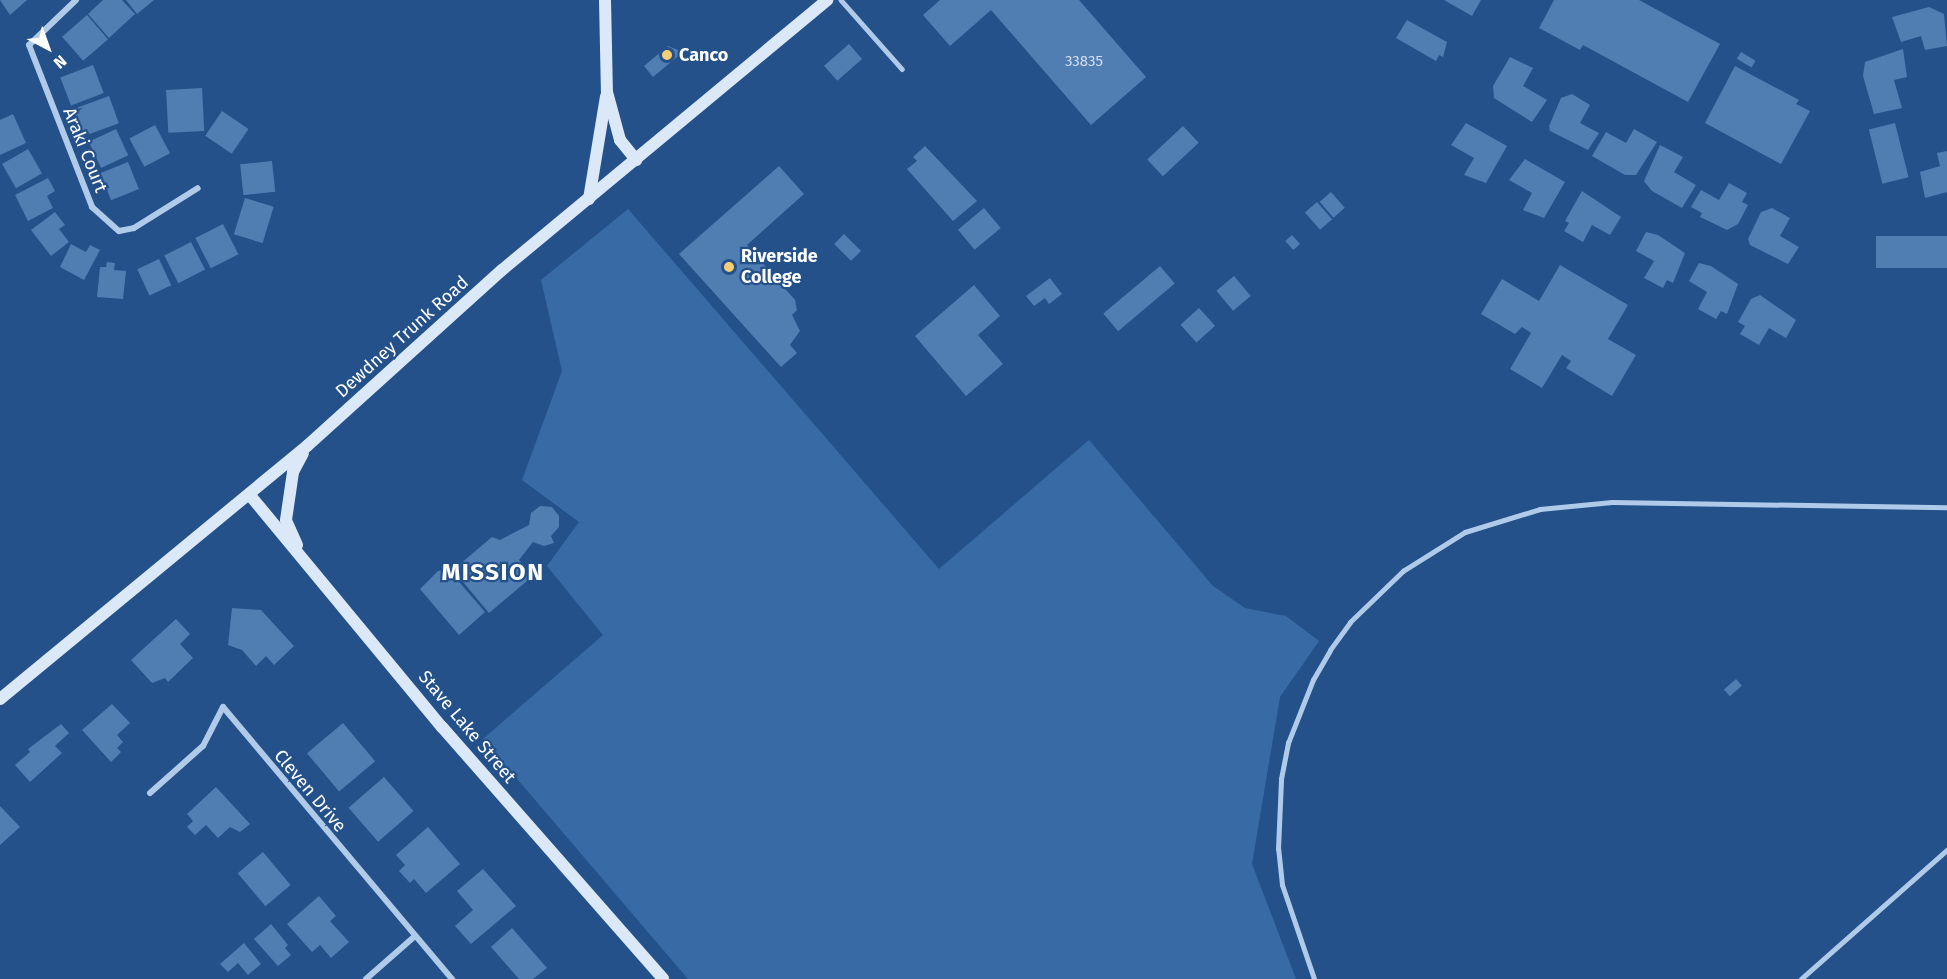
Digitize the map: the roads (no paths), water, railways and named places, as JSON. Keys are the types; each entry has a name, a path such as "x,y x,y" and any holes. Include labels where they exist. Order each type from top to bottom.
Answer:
{"main road":[{"path":"589,199 607,92 609,24 605,0"},
{"name":"Dewdney Trunk Road","path":"0,699 307,446 502,270 826,0"},
{"path":"607,92 620,140 636,160"},
{"path":"301,554 286,520 293,472 307,446"},
{"name":"Stave Lake Street","path":"249,494 442,727 663,979"}],"street":[{"name":"Araki Court","path":"76,0 29,45 92,207 119,231 134,228 198,188"},
{"name":"Cleven Drive","path":"150,793 204,746 223,707 414,937 452,979"},
{"path":"366,979 414,937"}],"lane":[{"path":"841,0 902,69"},
{"path":"1314,979 1282,885 1278,849 1278,814 1288,743 1329,650 1350,622 1402,571 1465,532 1540,509 1612,502 1947,507"},
{"path":"1801,979 1947,850"}],"place":[{"name":"Canco","path":"667,55"},
{"name":"Riverside College","path":"729,267"}],"district":[{"name":"MISSION","path":"493,573"}]}
